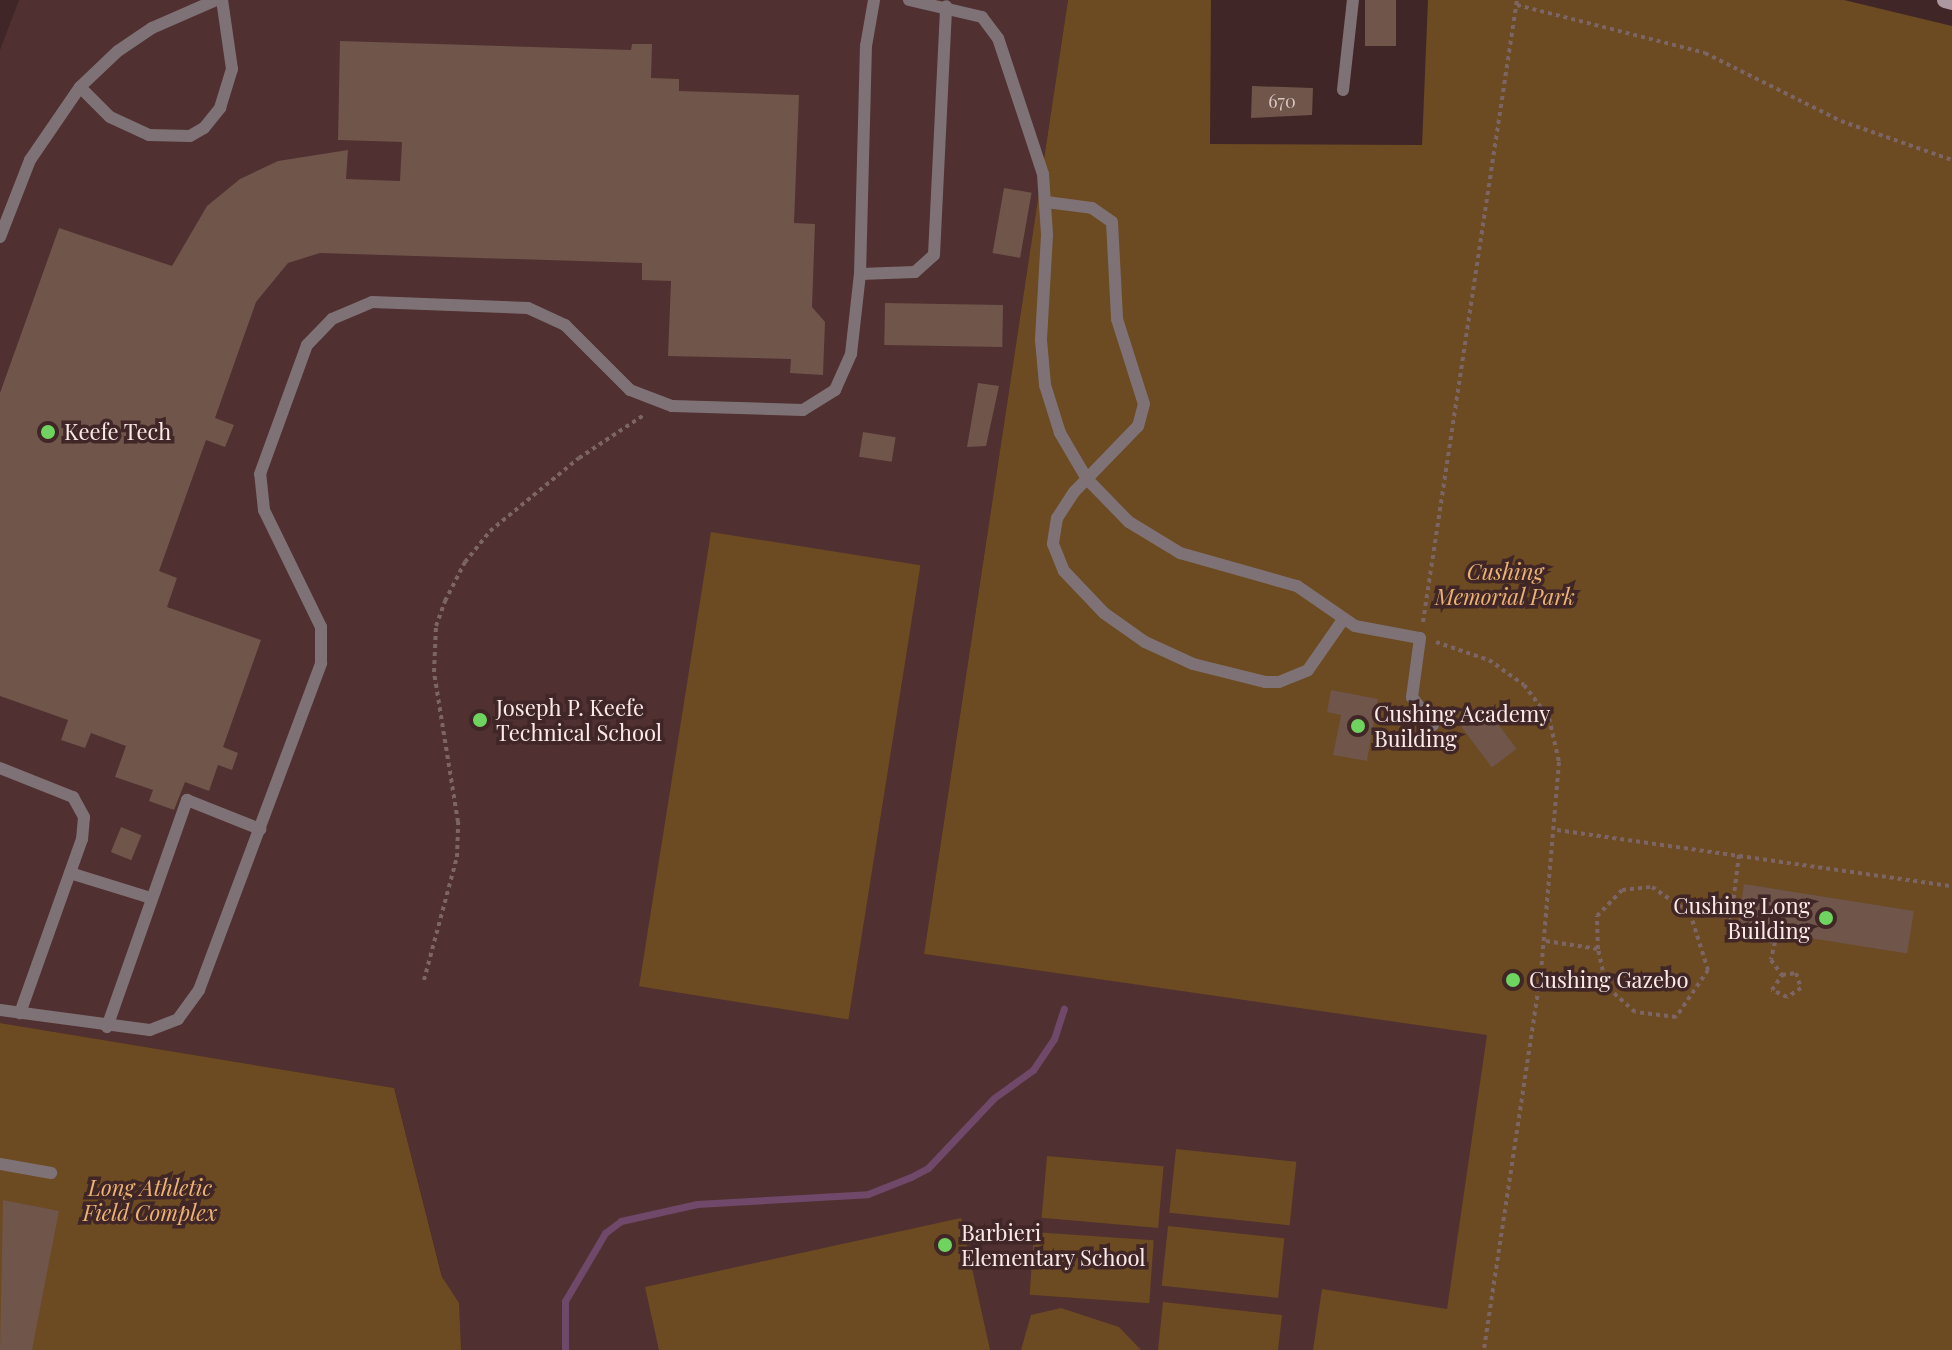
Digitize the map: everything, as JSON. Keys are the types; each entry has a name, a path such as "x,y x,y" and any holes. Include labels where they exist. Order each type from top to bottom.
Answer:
{"main road":[{"path":"1945,0 1952,2"}],"lane":[{"path":"0,237 30,160 80,87 118,51 152,28 219,0 232,69 220,108 204,128 190,136 149,135 110,117 80,87"},
{"path":"0,1010 107,1027 150,1030 188,1010 316,682 323,644 316,613 264,510 260,474 303,354 319,331 346,310 372,302 528,308 565,325 630,390 658,403 787,411 826,400 847,370 860,274 866,46 874,0"},
{"path":"909,0 946,6 982,17 998,38 1036,149 1046,202 1045,385 1060,433 1087,479 1152,538 1206,562 1297,586 1342,621 1420,638 1412,697 1433,725"},
{"path":"1343,90 1353,0"},
{"path":"860,274 915,272 934,255 946,6"},
{"path":"1046,202 1092,208 1112,222 1117,319 1144,404 1138,426 1087,479 1057,518 1056,558 1082,592 1145,642 1193,664 1279,682 1308,670 1342,621"},
{"path":"0,768 62,791 81,806 84,828 20,1013"},
{"path":"107,1027 187,800 260,829"},
{"path":"70,873 151,898"},
{"path":"0,1164 51,1173"}],"path":[{"path":"1484,1350 1545,940 1557,830 1557,739 1538,700 1489,660 1420,638 1517,2 1705,53 1841,121 1952,160"},
{"path":"424,980 457,857 458,822 434,672 436,626 445,601 465,562 490,531 579,458 658,403"},
{"path":"1557,830 1952,886"},
{"path":"1739,855 1729,934 1775,942 1771,960 1782,975"},
{"path":"1690,913 1708,970 1676,1017 1635,1012 1606,986 1598,949 1597,916 1622,890 1652,887 1690,913 1731,917"},
{"path":"1545,940 1598,949"},
{"path":"1796,973 1801,988 1787,997 1772,990 1782,975 1796,973"}],"shaded area":[{"name":"Joseph P. Keefe Technical School","path":"19,0 1068,0 924,954 1488,1034 1441,1350 461,1350 394,1088 0,1023 0,50"}],"green space":[{"name":"Cushing Memorial Park","path":"1068,0 1211,0 1210,144 1422,145 1428,0 1844,0 1952,26 1952,1350 1313,1350 1322,1289 1447,1309 1487,1035 924,954"},
{"path":"711,532 920,565 848,1020 639,986"},
{"name":"Long Athletic Field Complex","path":"0,1023 394,1088 442,1277 459,1303 461,1350 0,1350"},
{"path":"1176,1149 1296,1162 1290,1225 1169,1213"},
{"path":"1047,1156 1164,1166 1158,1228 1042,1218"},
{"path":"961,1218 990,1350 659,1350 645,1287"},
{"path":"1168,1226 1284,1238 1278,1298 1162,1286"},
{"path":"1034,1232 1154,1240 1149,1303 1030,1295"},
{"path":"1163,1302 1282,1315 1278,1350 1158,1350"},
{"path":"1061,1308 1119,1327 1141,1350 1021,1350 1031,1315"}],"building":[{"path":"1365,0 1396,0 1396,46 1365,46"},
{"name":"Keefe Tech","path":"340,41 631,50 632,44 652,44 651,78 679,79 679,91 799,95 794,223 815,224 812,307 825,322 823,375 790,373 791,359 668,356 671,281 642,280 642,263 320,253 288,263 256,302 215,418 234,425 225,447 206,440 159,571 177,578 167,607 261,640 223,747 238,753 232,770 218,765 209,791 185,782 174,810 149,801 153,790 115,777 126,746 91,733 85,748 61,740 68,720 0,696 0,393 59,228 172,266 207,206 240,179 278,161 348,150 346,179 400,181 402,142 338,140"},
{"path":"1252,86 1313,88 1312,115 1251,118"},
{"path":"1004,188 1032,193 1020,258 993,253"},
{"path":"885,303 1003,305 1002,347 884,345"},
{"path":"978,383 999,386 986,446 967,447"},
{"path":"863,432 896,437 892,462 859,457"},
{"name":"Cushing Academy Building","path":"1331,690 1378,699 1367,761 1333,755 1341,715 1327,712"},
{"path":"1486,708 1517,749 1492,767 1461,727"},
{"path":"121,827 141,835 131,860 111,852"},
{"name":"Cushing Long Building","path":"1744,884 1914,911 1907,953 1737,926"},
{"path":"3,1200 59,1211 32,1350 0,1350"}],"waterway":[{"path":"565,1350 565,1301 605,1233 621,1221 697,1204 868,1194 911,1177 928,1168 994,1098 1033,1070 1054,1039 1064,1009"}],"place":[{"name":"Keefe Tech","path":"48,432"},
{"name":"Joseph P. Keefe Technical School","path":"480,720"},
{"name":"Cushing Academy Building","path":"1358,726"},
{"name":"Cushing Long Building","path":"1826,918"},
{"name":"Cushing Gazebo","path":"1513,980"},
{"name":"Barbieri Elementary School","path":"945,1245"}]}
